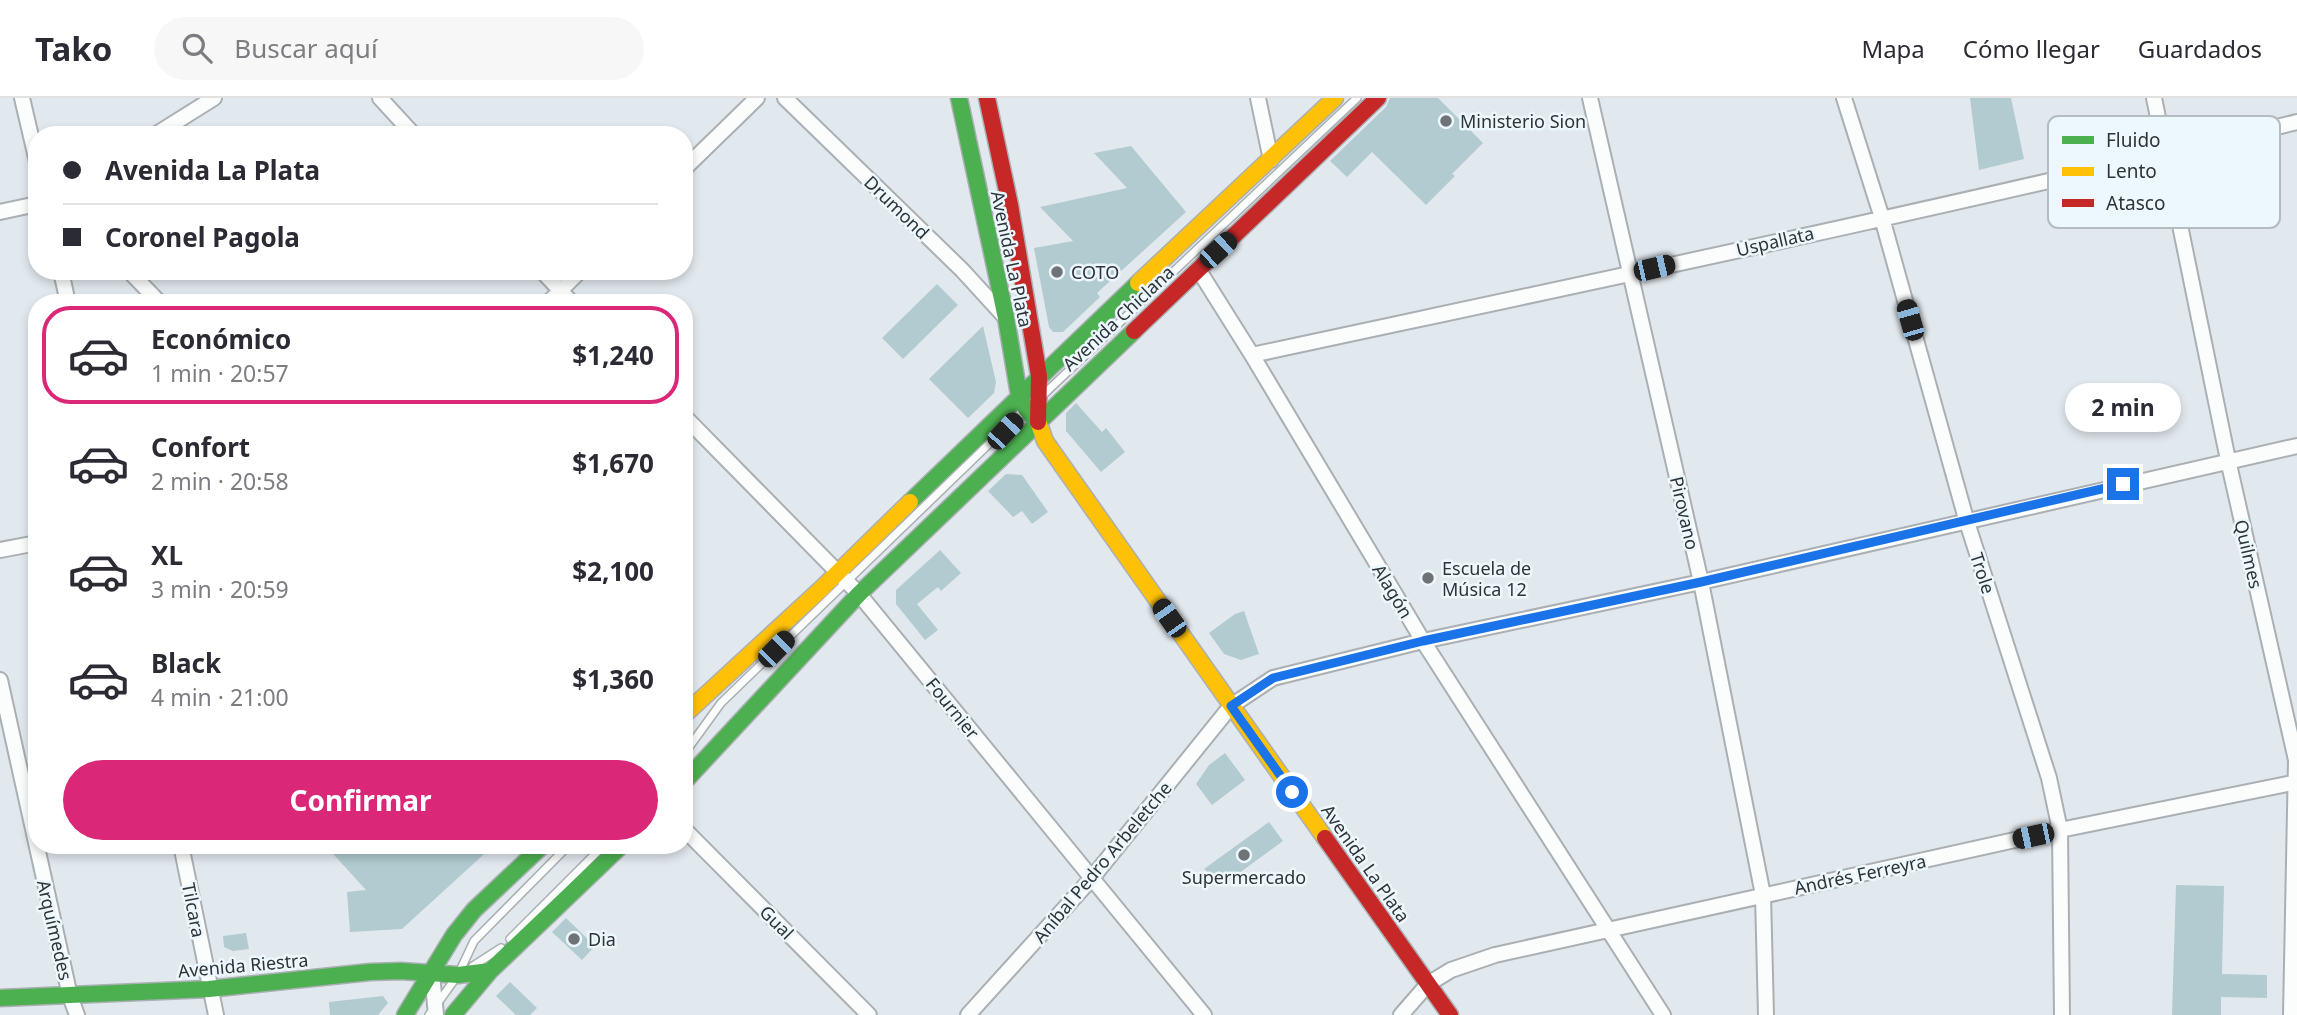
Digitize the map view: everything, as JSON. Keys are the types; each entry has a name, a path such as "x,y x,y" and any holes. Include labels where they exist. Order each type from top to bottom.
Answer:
{"main road":[{"name":"Avenida La Plata","path":"959,98 1022,402 1038,422 1045,441 1450,1015"},
{"name":"Avenida La Plata","path":"987,98 1010,205 1039,376 1038,422"},
{"name":"Avenida Chiclana","path":"693,707 843,577 1022,402 1039,376 1335,98"},
{"name":"Avenida Chiclana","path":"693,772 859,594 1378,98"},
{"path":"405,1015 454,935 474,910 533,854"},
{"path":"453,1015 490,971 613,854"},
{"name":"Avenida Riestra","path":"0,998 209,989 370,972 458,975 490,971"}],"street":[{"path":"22,98 29,126"},
{"path":"169,126 214,98"},
{"path":"380,98 406,126"},
{"path":"693,161 757,98"},
{"name":"Drumond","path":"785,98 962,270 1006,318"},
{"path":"1258,98 1271,160"},
{"name":"Pirovano","path":"1590,98 1701,582 1763,895 1766,1015"},
{"name":"Trole","path":"1844,98 1882,218 1966,519 2049,778 2060,830 2062,1015"},
{"name":"Quilmes","path":"2154,98 2158,116"},
{"name":"Uspallata","path":"2280,126 2297,122"},
{"name":"Uspallata","path":"1252,355 2048,181"},
{"path":"0,212 28,206"},
{"name":"Quilmes","path":"2182,228 2228,460 2296,760 2291,1015"},
{"name":"Alagón","path":"1198,269 1423,641 1663,1015"},
{"path":"138,280 151,294"},
{"path":"550,280 563,294"},
{"path":"557,294 571,280"},
{"name":"Fournier","path":"693,425 859,594 1205,1015"},
{"name":"Aníbal Pedro Arbeletche","path":"968,1015 1092,878 1231,706 1273,678 1423,641 1701,582 1966,519 2297,446"},
{"path":"0,551 28,544"},
{"name":"Arquímedes","path":"0,680 28,806"},
{"name":"Andrés Ferreyra","path":"1428,984 1451,970 1495,955 2060,830 2296,782"},
{"name":"Gual","path":"693,838 869,1015"},
{"name":"Arquímedes","path":"39,854 70,996 77,1015"},
{"name":"Tilcara","path":"183,854 216,1015"},
{"path":"432,974 433,1013"},
{"path":"1401,1015 1428,984"}],"lane":[{"path":"1022,402 1040,398 1067,375 1357,98"},
{"path":"693,742 721,703 843,577"},
{"path":"433,1013 458,975 474,941 560,854"},
{"path":"458,975 496,952 595,854"}],"building":[{"path":"1390,98 1438,98 1483,143 1426,205 1372,152 1347,177 1330,161 1386,107"},
{"path":"1970,98 2011,98 2024,159 1979,170"},
{"path":"1131,146 1186,212 1097,293 1100,297 1063,332 1053,332 1049,327 1034,248 1073,241 1040,207 1127,188 1094,153"},
{"path":"937,284 958,305 903,359 882,338"},
{"path":"983,326 996,382 994,393 968,418 929,379"},
{"path":"1076,403 1102,432 1106,428 1125,452 1101,472 1066,431 1066,413"},
{"path":"1006,474 1022,475 1048,512 1032,524 1022,511 1013,517 988,491"},
{"path":"940,550 961,573 941,591 938,587 917,604 938,630 925,640 896,604 896,590"},
{"path":"1244,611 1259,654 1241,660 1224,654 1209,633 1235,614"},
{"path":"1225,753 1245,780 1212,805 1196,784 1209,765"},
{"name":"Supermercado","path":"1269,822 1283,841 1223,885 1204,869"},
{"path":"333,854 484,854 402,929 350,932 347,892 366,890"},
{"path":"2176,885 2224,886 2222,974 2267,975 2267,998 2221,997 2221,1015 2172,1015"},
{"name":"Dia","path":"566,918 595,946 582,960 552,932"},
{"path":"246,933 249,949 233,951 224,947 223,936"},
{"path":"510,982 537,1008 530,1015 516,1015 496,996"},
{"path":"383,996 388,1003 378,1015 330,1015 329,1002"}],"traffic: fast":[{"path":"959,98 1006,318 1019,395 1026,409 1039,424"},
{"path":"910,502 1138,283"},
{"path":"693,772 859,594 1134,331"},
{"path":"405,1015 454,935 474,910 533,854"},
{"path":"453,1015 490,971 613,854"},
{"path":"0,998 209,989 370,972 458,975 490,971"}],"traffic: slow":[{"path":"1138,283 1335,98"},
{"path":"1039,424 1045,441 1325,838"},
{"path":"693,707 821,589 910,502"}],"traffic: jam":[{"path":"987,98 1010,205 1039,376 1038,422"},
{"path":"1134,331 1378,98"},
{"path":"1325,838 1450,1015"}],"place":[{"name":"Ministerio Sion","path":"1446,121"},
{"name":"COTO","path":"1057,272"},
{"name":"Escuela de Música 12","path":"1428,578"},
{"name":"Supermercado","path":"1244,855"},
{"name":"Dia","path":"574,939"}],"route":[{"path":"1292,792 1231,706 1273,678 1423,641 1701,582 2123,484"}]}
